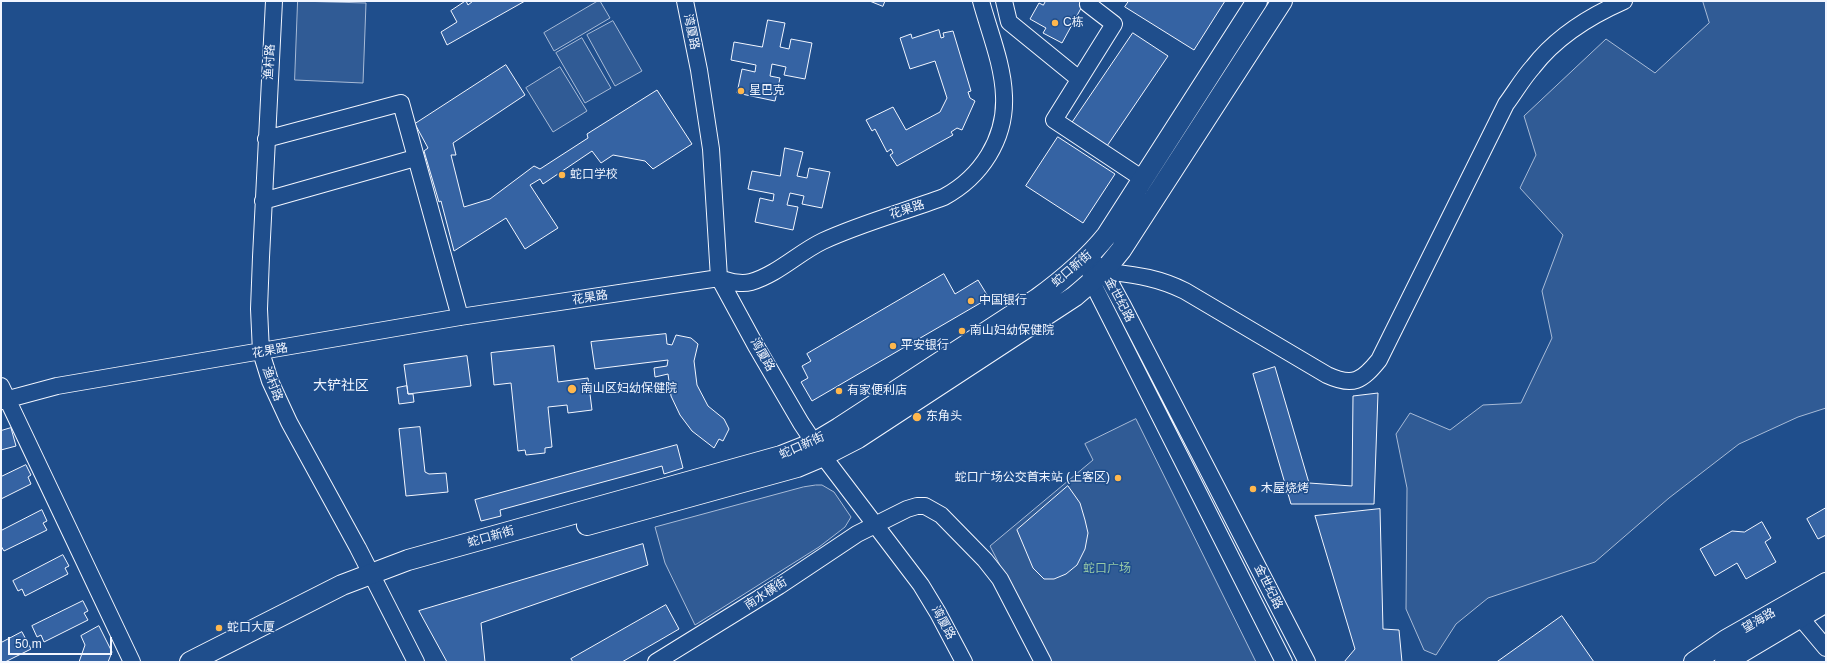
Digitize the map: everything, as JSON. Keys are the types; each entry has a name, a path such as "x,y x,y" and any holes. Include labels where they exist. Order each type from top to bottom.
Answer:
{"main road":[{"name":"蛇口新街","path":"190,662 342,585 412,573 786,471 819,449 839,428 1061,281 1088,257 1107,234 1257,1"},
{"name":"蛇口新街","path":"819,449 858,438 1069,301 1098,277 1134,231 1282,1"},
{"name":"蛇口新街","path":"219,662 346,597 374,580"},
{"name":"望海路","path":"1694,662 1726,640 1826,583"},
{"name":"望海路","path":"1725,662 1826,602"}],"street":[{"name":"渔村路","path":"274,1 263,201 259,309 261,352 270,381 288,422 374,580 416,662"},
{"name":"湾厦路","path":"684,1 699,70 711,149 718,278 756,346 819,449 921,585 964,662"},
{"name":"花果路","path":"3,395 460,318 718,278 737,283 750,282 762,278 820,242 840,233 944,197 967,182 979,170 996,142 1004,112 1004,95 998,61 981,1"},
{"path":"1004,1 1009,22 1079,79"},
{"path":"1089,1 1088,4 1114,24 1054,120 1143,179"},
{"path":"1098,277 1149,277 1167,282 1339,381 1350,382 1360,379 1379,360 1506,104 1533,66 1563,37 1597,13 1624,1"},
{"path":"266,139 401,103 460,318"},
{"path":"263,201 416,158"},
{"name":"金世纪路","path":"1088,257 1284,662"},
{"name":"金世纪路","path":"1098,277 1306,662"},
{"path":"3,395 132,662"},
{"name":"南水横街","path":"656,662 779,586 857,534 875,524 917,506 925,506 941,515 985,560 1000,578 1043,662"},
{"path":"1800,617 1826,648"}],"shaded area":[{"path":"298,1 366,3 363,83 295,80"},
{"path":"600,1 610,18 554,51 544,33"},
{"path":"1703,1 1826,1 1826,408 1798,417 1739,444 1669,498 1595,562 1488,598 1456,624 1436,655 1424,650 1406,609 1407,488 1396,434 1410,413 1450,430 1483,405 1521,403 1552,338 1542,291 1563,235 1520,188 1536,155 1524,116 1606,39 1655,73 1709,23"},
{"path":"613,21 642,71 615,86 587,35"},
{"path":"582,38 611,88 585,103 556,53"},
{"path":"560,67 587,111 553,132 526,88"},
{"name":"蛇口广场","path":"1136,419 1256,662 1049,662 990,546 1093,460 1085,444"},
{"path":"822,485 834,492 851,517 845,527 819,547 695,625 665,563 655,527 803,487"}],"building":[{"path":"466,1 468,5 473,1 525,1 447,45 441,32 457,22 451,11"},
{"path":"870,1 885,1 883,6"},
{"name":"C栋","path":"1046,1 1085,1 1062,43 1043,33 1046,28 1030,19 1039,3 1043,5"},
{"path":"1129,1 1225,1 1194,50 1125,7"},
{"path":"768,20 785,23 780,47 789,49 791,39 812,43 805,79 784,75 786,67 772,64 770,76 780,78 775,101 737,93 742,69 755,72 756,65 731,60 734,42 762,47"},
{"path":"939,30 941,38 944,37 943,33 953,31 971,91 968,92 970,98 975,101 962,130 957,128 951,132 953,135 897,166 890,155 893,153 891,149 887,152 875,129 872,131 866,120 893,107 906,130 940,112 947,98 935,61 910,69 900,38 911,34 912,38"},
{"path":"1133,33 1168,56 1107,146 1072,123"},
{"path":"506,65 525,95 453,143 456,155 451,155 464,207 490,199 534,166 540,169 588,138 587,134 657,90 692,144 653,169 645,161 613,155 601,163 592,151 543,184 540,179 530,185 558,228 525,249 506,218 454,251 441,201 439,202 424,151 428,148 415,124"},
{"path":"1058,137 1115,174 1083,223 1026,186"},
{"path":"785,148 803,152 797,176 807,178 809,168 830,172 822,208 802,204 804,196 790,193 787,205 798,207 793,230 755,222 760,198 773,201 774,194 748,189 752,171 780,176"},
{"path":"944,274 955,294 978,280 989,298 812,401 801,382 808,378 802,366 811,361 807,354"},
{"path":"666,334 667,344 672,345 676,335 691,338 698,344 694,361 697,385 708,406 724,419 729,429 723,441 719,439 714,448 692,431 680,415 671,396 668,374 655,377 654,368 667,366 668,360 595,369 591,342"},
{"path":"554,346 558,382 588,378 592,410 568,413 567,405 548,407 552,447 545,448 545,453 526,455 525,450 518,451 511,383 494,385 491,353"},
{"path":"467,356 471,386 408,394 404,365"},
{"path":"1275,367 1309,483 1352,486 1353,396 1378,393 1374,504 1291,504 1253,374"},
{"path":"407,386 408,394 413,394 414,402 399,404 397,388"},
{"path":"420,427 425,472 429,474 446,473 448,492 406,496 399,429"},
{"path":"11,428 16,446 1,450 1,431"},
{"path":"677,445 683,468 664,474 662,466 500,510 501,516 481,521 475,500"},
{"path":"26,465 31,475 28,477 31,484 1,499 1,477"},
{"path":"1068,486 1080,503 1085,520 1088,533 1085,549 1077,565 1066,574 1054,579 1044,579 1033,568 1017,530"},
{"path":"1826,508 1826,535 1818,539 1807,519"},
{"path":"1380,509 1383,629 1399,630 1402,662 1344,662 1355,649 1315,516"},
{"path":"42,510 47,521 43,523 47,530 4,551 1,546 1,531"},
{"path":"1762,522 1771,538 1765,542 1776,562 1746,579 1737,563 1715,576 1700,549 1732,531 1744,532"},
{"path":"643,544 648,565 481,623 485,662 447,662 419,611"},
{"path":"63,555 69,566 65,568 68,574 25,596 22,589 18,591 13,581"},
{"path":"83,601 88,611 84,613 88,620 44,642 41,635 37,637 32,626"},
{"path":"666,605 679,629 622,662 573,662 571,659"},
{"path":"1562,616 1594,662 1497,662"},
{"path":"99,626 112,652 108,662 79,662 85,645 81,636"},
{"path":"22,632 31,649 5,662 1,662 1,643"}],"place":[{"name":"C栋","path":"1055,23"},
{"name":"星巴克","path":"741,91"},
{"name":"蛇口学校","path":"562,175"},
{"name":"中国银行","path":"971,301"},
{"name":"南山妇幼保健院","path":"962,331"},
{"name":"平安银行","path":"893,346"},
{"name":"南山区妇幼保健院","path":"572,389"},
{"name":"有家便利店","path":"839,391"},
{"name":"东角头","path":"917,417"},
{"name":"蛇口广场公交首末站 (上客区)","path":"1118,478"},
{"name":"木屋烧烤","path":"1253,489"},
{"name":"蛇口大厦","path":"219,628"}],"district":[{"name":"大铲社区","path":"341,386"}]}
